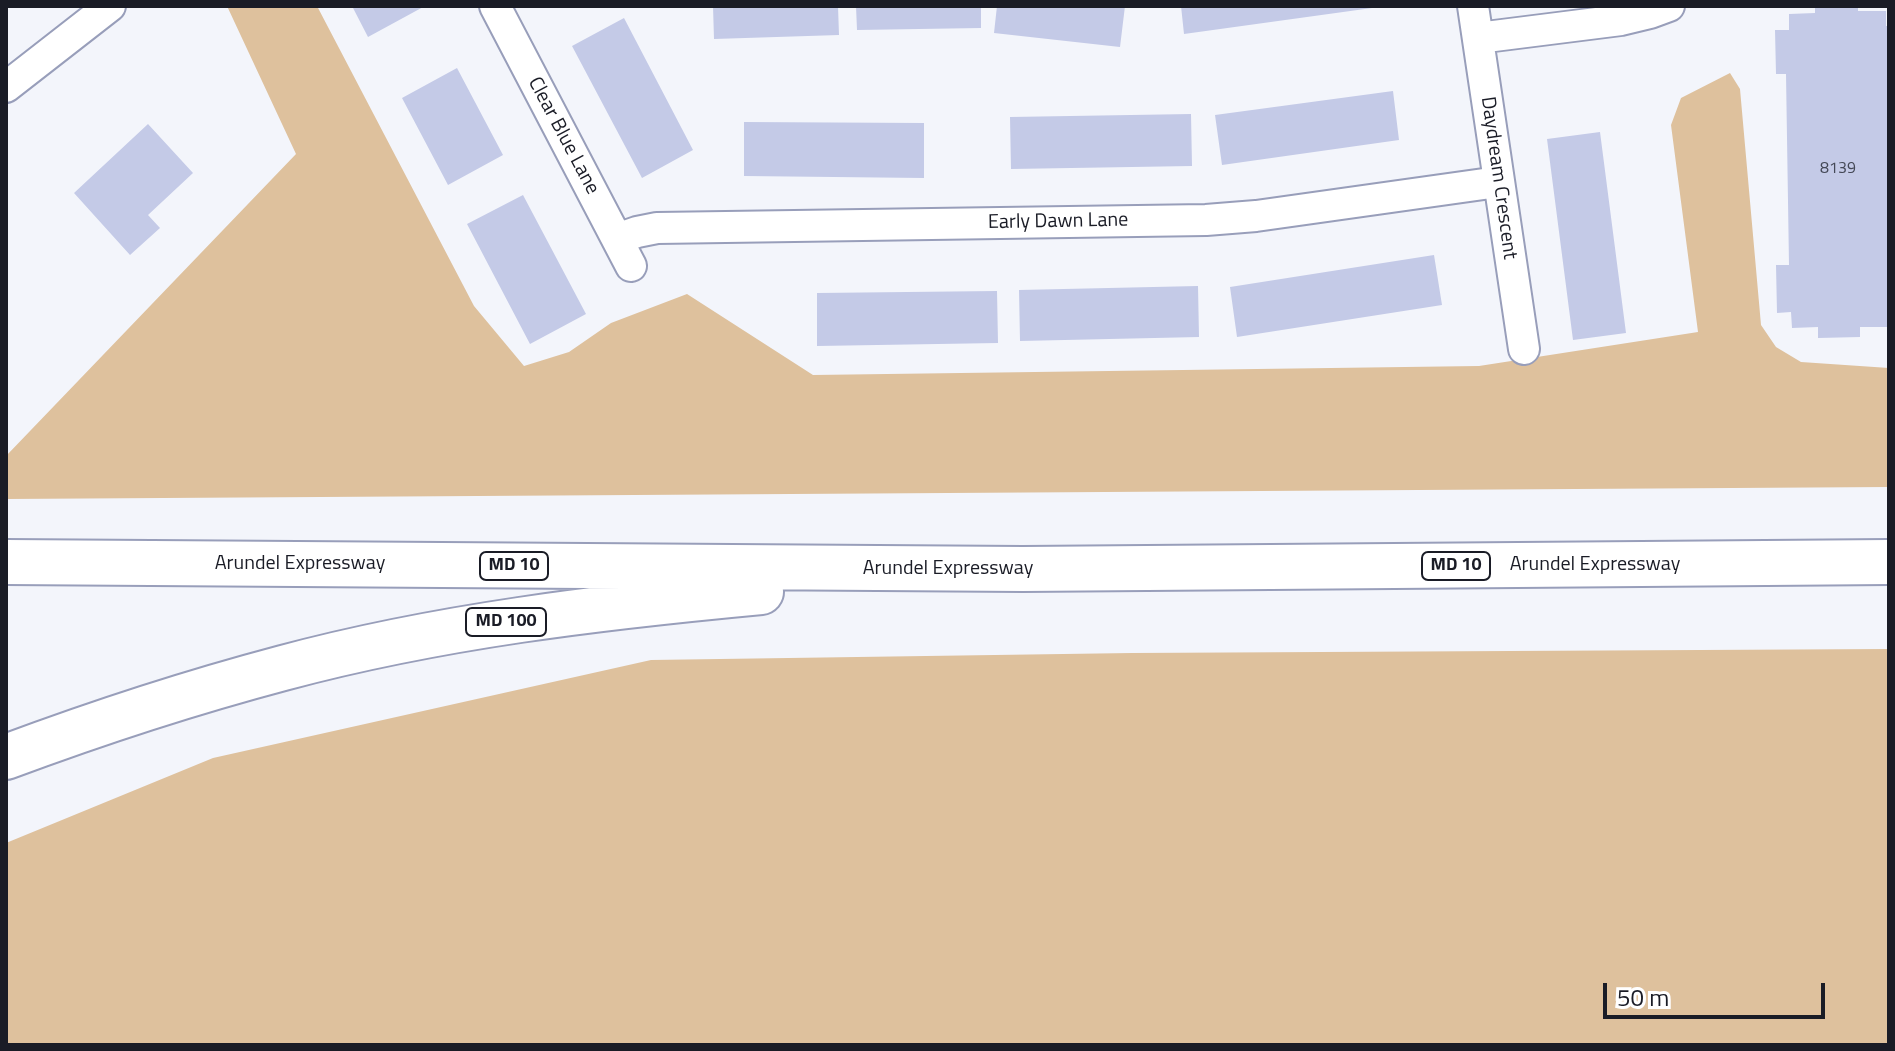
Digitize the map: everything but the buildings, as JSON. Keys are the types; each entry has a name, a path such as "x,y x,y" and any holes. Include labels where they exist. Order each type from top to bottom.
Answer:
{"highway":[{"name":"Arundel Expressway","path":"6,562 1023,569 1889,562"},
{"name":"MD 100","path":"6,757 92,725 285,667 509,621 632,604 1023,569"}],"street":[{"path":"6,87 110,6"},
{"name":"Clear Blue Lane","path":"495,6 631,266"},
{"name":"Daydream Crescent","path":"1473,6 1524,349"},
{"path":"1478,38 1621,20 1669,6"},
{"name":"Early Dawn Lane","path":"617,239 657,228 1206,220 1256,216 1498,182"}],"shaded area":[{"path":"227,6 317,6 474,306 524,366 569,352 611,323 687,294 813,375 1479,366 1698,332 1671,125 1681,98 1730,73 1740,89 1761,325 1776,347 1801,362 1889,368 1889,487 6,499 6,456 296,154"},
{"path":"1889,649 1889,1045 6,1045 6,843 213,758 651,660 1132,653"}]}
